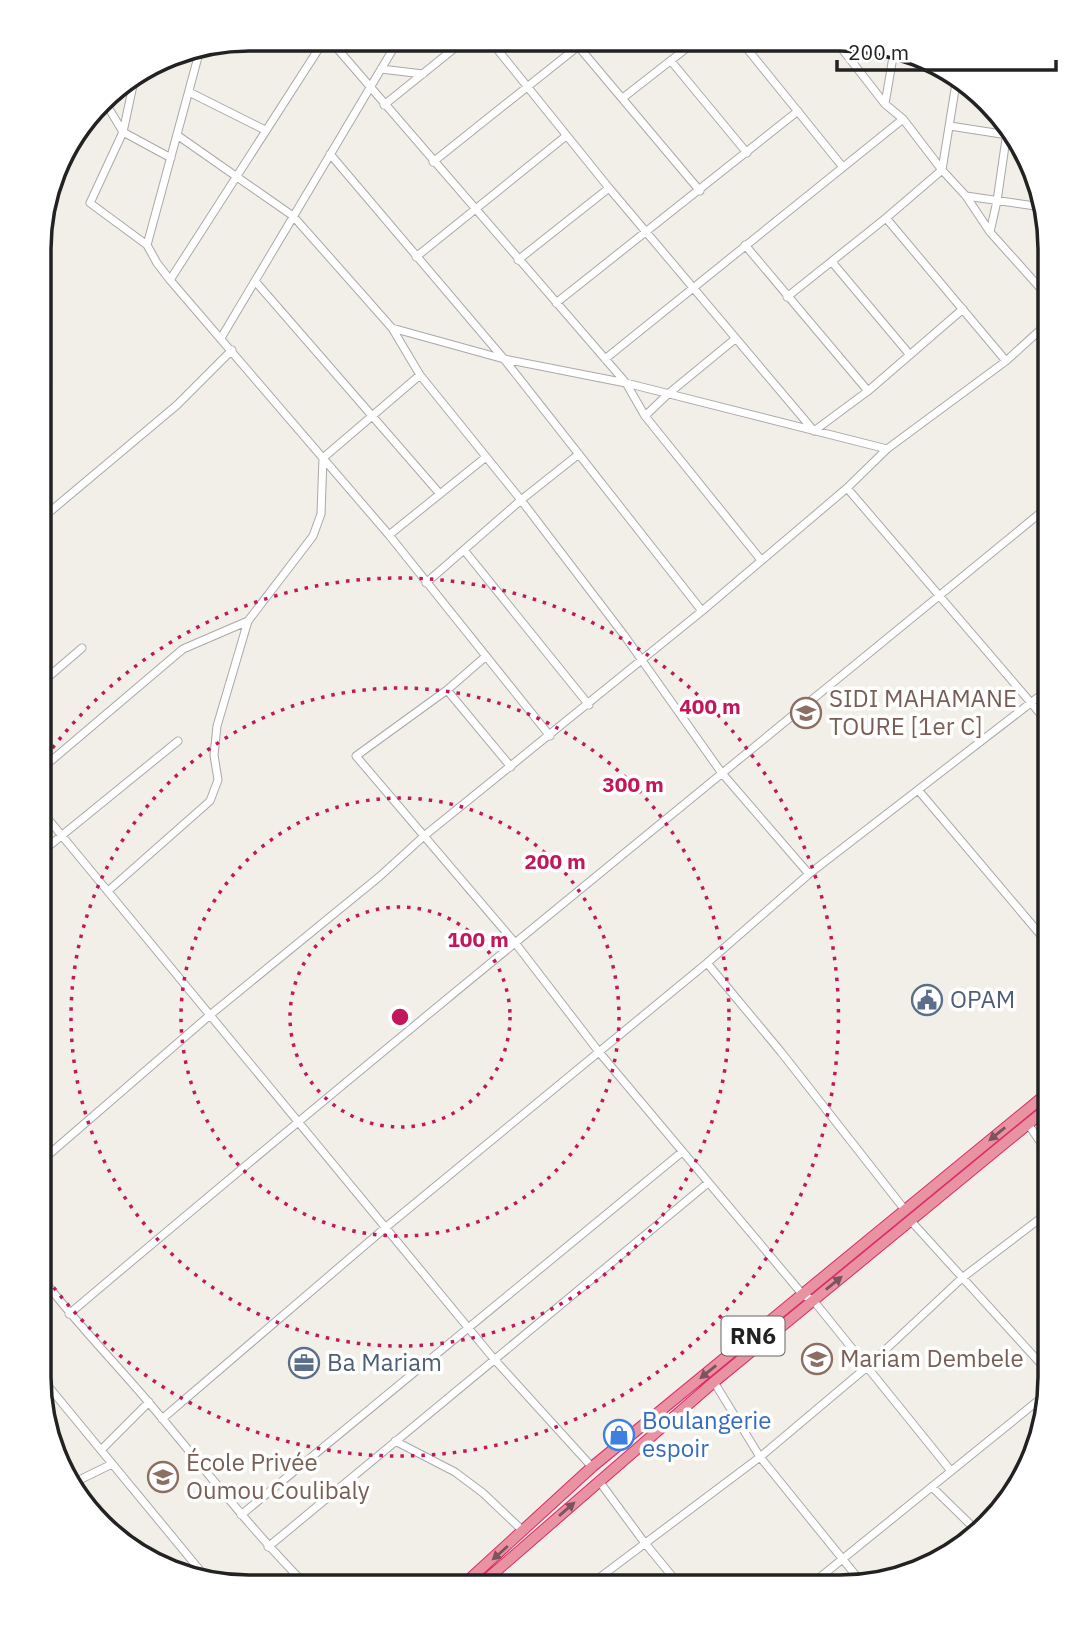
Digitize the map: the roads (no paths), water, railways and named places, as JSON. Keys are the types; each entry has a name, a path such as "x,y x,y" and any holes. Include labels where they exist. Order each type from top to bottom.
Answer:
{"highway":[{"name":"RN6","path":"491,1575 714,1382 905,1210 1038,1101"},
{"name":"RN6","path":"474,1575 592,1467 808,1297 911,1222 1038,1116"}],"street":[{"path":"170,280 318,51"},
{"path":"335,51 626,383 645,416 761,560"},
{"path":"221,338 392,51"},
{"path":"384,105 451,51"},
{"path":"499,51 609,188 814,431"},
{"path":"433,162 572,51"},
{"path":"583,51 624,97 700,191"},
{"path":"624,97 683,51"},
{"path":"749,51 842,166"},
{"path":"844,51 885,104 903,119 942,170 966,196 990,232 1038,285"},
{"path":"885,104 893,57"},
{"path":"148,245 198,58"},
{"path":"671,61 747,153"},
{"path":"381,69 423,74"},
{"path":"786,297 942,170 955,88"},
{"path":"132,89 123,132 90,202 148,245 170,280 389,535 550,736"},
{"path":"189,92 265,130"},
{"path":"109,109 123,132 171,158"},
{"path":"556,303 798,111"},
{"path":"605,359 903,119"},
{"path":"950,126 1000,133"},
{"path":"177,135 293,216 392,328 420,376 521,500 642,661 721,772 809,874"},
{"path":"416,257 566,136"},
{"path":"990,232 1006,141"},
{"path":"330,153 504,359 702,611"},
{"path":"519,260 609,188"},
{"path":"966,196 1033,206"},
{"path":"886,218 1006,361"},
{"path":"744,245 868,391"},
{"path":"832,262 910,355"},
{"path":"255,281 440,494"},
{"path":"814,431 868,391 963,309"},
{"path":"392,328 504,359 626,383 887,449"},
{"path":"51,1153 210,1015 379,877 424,836 702,611 847,488 887,449 1006,361 1038,333"},
{"path":"645,416 736,339"},
{"path":"51,511 177,405 232,351"},
{"path":"108,891 211,801 218,780 214,755 216,726 248,621 313,536 321,514 323,458 420,376"},
{"path":"426,583 521,500 579,454"},
{"path":"389,535 486,457"},
{"path":"847,488 1038,710"},
{"path":"69,1314 297,1121 1038,515"},
{"path":"464,550 589,705"},
{"path":"51,762 183,649 248,621"},
{"path":"51,675 82,648"},
{"path":"485,657 447,690 356,756 516,944 599,1052 867,1367 951,1471"},
{"path":"447,690 511,767"},
{"path":"162,1419 386,1228 708,963 809,874 1038,697"},
{"path":"51,845 178,741"},
{"path":"919,791 1038,932"},
{"path":"51,823 494,1359 592,1467"},
{"path":"708,963 905,1210"},
{"path":"1028,1124 1038,1139"},
{"path":"241,1515 682,1152"},
{"path":"268,1547 708,1183"},
{"path":"602,1575 760,1457 867,1367 962,1279 1038,1220"},
{"path":"911,1222 1038,1361"},
{"path":"51,1290 69,1314 149,1402 268,1547 296,1575"},
{"path":"714,1382 760,1457 855,1575"},
{"path":"51,1390 199,1569"},
{"path":"101,1450 149,1402"},
{"path":"823,1575 1036,1402"},
{"path":"395,1441 455,1472 484,1493 523,1531"},
{"path":"79,1478 112,1464"},
{"path":"599,1481 671,1575"},
{"path":"932,1487 971,1525"}],"place":[{"name":"SIDI MAHAMANE TOURE [1er C]","path":"806,713"},
{"name":"OPAM","path":"927,1000"},
{"name":"Mariam Dembele","path":"817,1359"},
{"name":"Ba Mariam","path":"304,1363"},
{"name":"Boulangerie espoir","path":"619,1435"},
{"name":"École Privée Oumou Coulibaly","path":"163,1477"}]}
